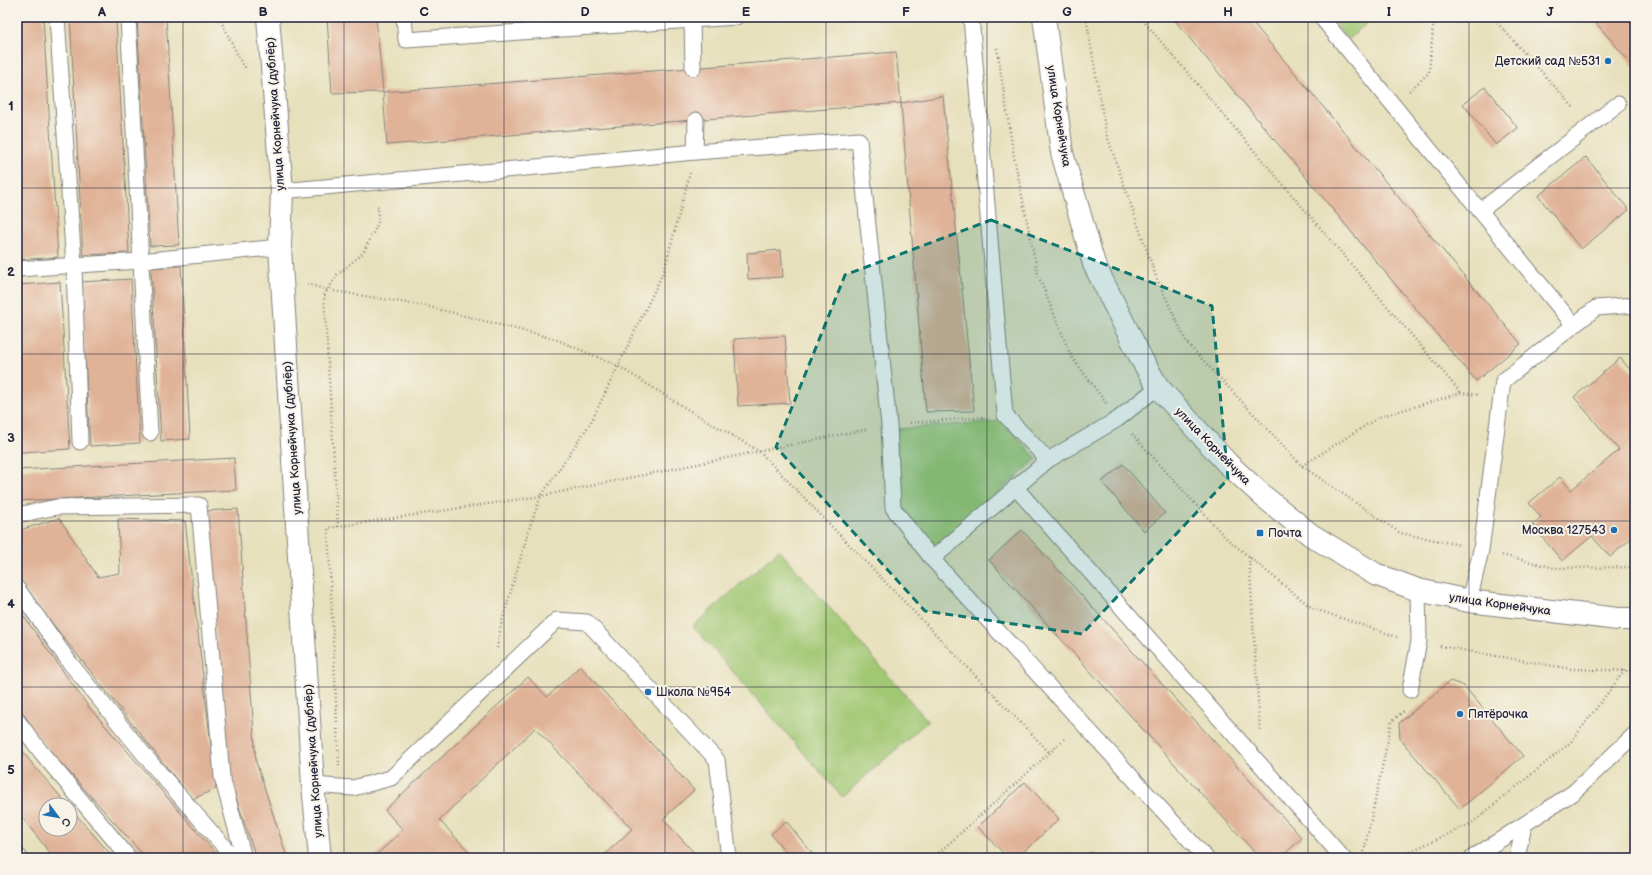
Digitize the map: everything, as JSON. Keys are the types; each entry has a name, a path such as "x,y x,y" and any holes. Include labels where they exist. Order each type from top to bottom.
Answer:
{"street":[{"name":"улица Корнейчука (дублёр)","path":"268,17 282,190 280,247 313,785 320,858"},
{"name":"улица Корнейчука","path":"1044,17 1062,153 1094,264 1142,360 1158,387 1227,463 1263,496 1311,535 1375,574 1418,590 1469,601 1618,620 1635,619"}],"lane":[{"path":"57,17 74,266 80,442"},
{"path":"128,17 150,433"},
{"path":"404,17 406,40 736,17"},
{"path":"971,17 1005,415 1048,460"},
{"path":"1322,17 1573,324"},
{"path":"692,20 693,68"},
{"path":"1480,211 1618,104"},
{"path":"696,120 696,152"},
{"path":"282,190 696,152 858,140 889,425 893,508 932,560 1206,858"},
{"path":"17,269 140,261 280,247"},
{"path":"1469,601 1481,550 1503,381 1573,324 1596,308 1634,305 1635,307"},
{"path":"932,560 1048,460 1118,419 1158,387"},
{"path":"1015,487 1343,858"},
{"path":"17,515 58,507 199,505 222,777 244,858"},
{"path":"17,588 70,663 151,762 234,858"},
{"path":"1410,690 1419,642 1418,590"},
{"path":"313,785 353,788 391,778 557,620 587,622 717,760 729,858"},
{"path":"17,720 41,752 129,858"},
{"path":"1472,858 1574,792 1635,734"},
{"path":"1517,858 1524,825"},
{"path":"17,855 20,858"}],"path":[{"path":"219,17 242,64 274,93"},
{"path":"1086,17 1106,133 1156,278 1187,343 1302,466 1400,533 1481,550 1555,568 1635,567"},
{"path":"1140,17 1461,393"},
{"path":"1393,105 1429,73 1434,17"},
{"path":"1492,17 1590,126"},
{"path":"489,684 501,625 530,526 541,496 591,422 664,271 696,152"},
{"path":"338,527 324,296 337,275 363,253 378,223 379,181"},
{"path":"282,277 328,290 426,306 555,339 618,366 687,409 759,451 1050,753"},
{"path":"1302,466 1379,417 1461,393 1501,398"},
{"path":"340,787 328,528 541,496 889,425 1005,415"},
{"path":"1249,556 1262,766"},
{"path":"1396,858 1472,824 1571,742 1625,670"},
{"path":"1363,858 1392,721 1410,706"},
{"path":"933,858 1082,724"}],"highlighted area":[{"path":"991,220 1212,306 1228,479 1082,634 925,611 776,447 845,275"}],"green space":[{"path":"1329,17 1374,17 1348,39"},
{"path":"1002,421 1037,459 933,549 899,503 896,429"},
{"path":"779,550 928,721 842,797 693,626"}],"building":[{"path":"17,17 43,17 58,257 17,260"},
{"path":"70,17 116,17 129,253 83,255"},
{"path":"137,17 166,17 179,245 150,246"},
{"path":"327,17 376,17 383,92 332,93"},
{"path":"1172,17 1248,17 1521,344 1476,381"},
{"path":"1591,17 1635,17 1635,68"},
{"path":"896,52 901,103 387,145 383,92"},
{"path":"1485,87 1518,128 1496,145 1463,104"},
{"path":"943,96 974,411 926,412 901,103"},
{"path":"1586,157 1629,210 1581,249 1538,196"},
{"path":"781,250 783,277 748,279 747,253"},
{"path":"181,266 190,439 161,441 151,268"},
{"path":"131,279 140,443 90,446 81,282"},
{"path":"60,282 70,449 21,452 17,380 17,285"},
{"path":"785,336 790,403 738,406 734,339"},
{"path":"1620,358 1635,375 1635,535 1610,557 1592,536 1562,561 1532,525 1541,517 1529,503 1560,477 1571,490 1619,450 1574,397"},
{"path":"234,458 236,490 17,501 17,470"},
{"path":"1123,464 1165,513 1144,531 1102,482"},
{"path":"238,509 256,762 286,854 275,858 256,858 225,764 206,511"},
{"path":"59,518 98,577 120,573 118,519 185,521 216,789 192,799 17,579 17,531"},
{"path":"1022,530 1302,838 1280,858 1260,858 989,560"},
{"path":"17,607 88,706 220,858 146,858 43,743 17,704"},
{"path":"580,666 694,790 663,819 699,858 601,858 632,829 535,728 439,820 475,858 373,858 403,830 385,810 528,677 547,697"},
{"path":"1450,681 1464,686 1523,756 1460,809 1400,739 1399,723"},
{"path":"17,744 61,797 38,797 38,837 78,837 78,817 114,858 54,858 17,811"},
{"path":"1025,782 1059,819 1017,858 1008,858 978,827"},
{"path":"786,821 816,858 791,858 771,834"},
{"path":"1092,852 1097,858 1086,858"}],"place":[{"name":"Детский сад №531","path":"1608,61"},
{"name":"Москва 127543","path":"1614,530"},
{"name":"Почта","path":"1260,533"},
{"name":"Школа №954","path":"648,692"},
{"name":"Пятёрочка","path":"1460,714"}]}
